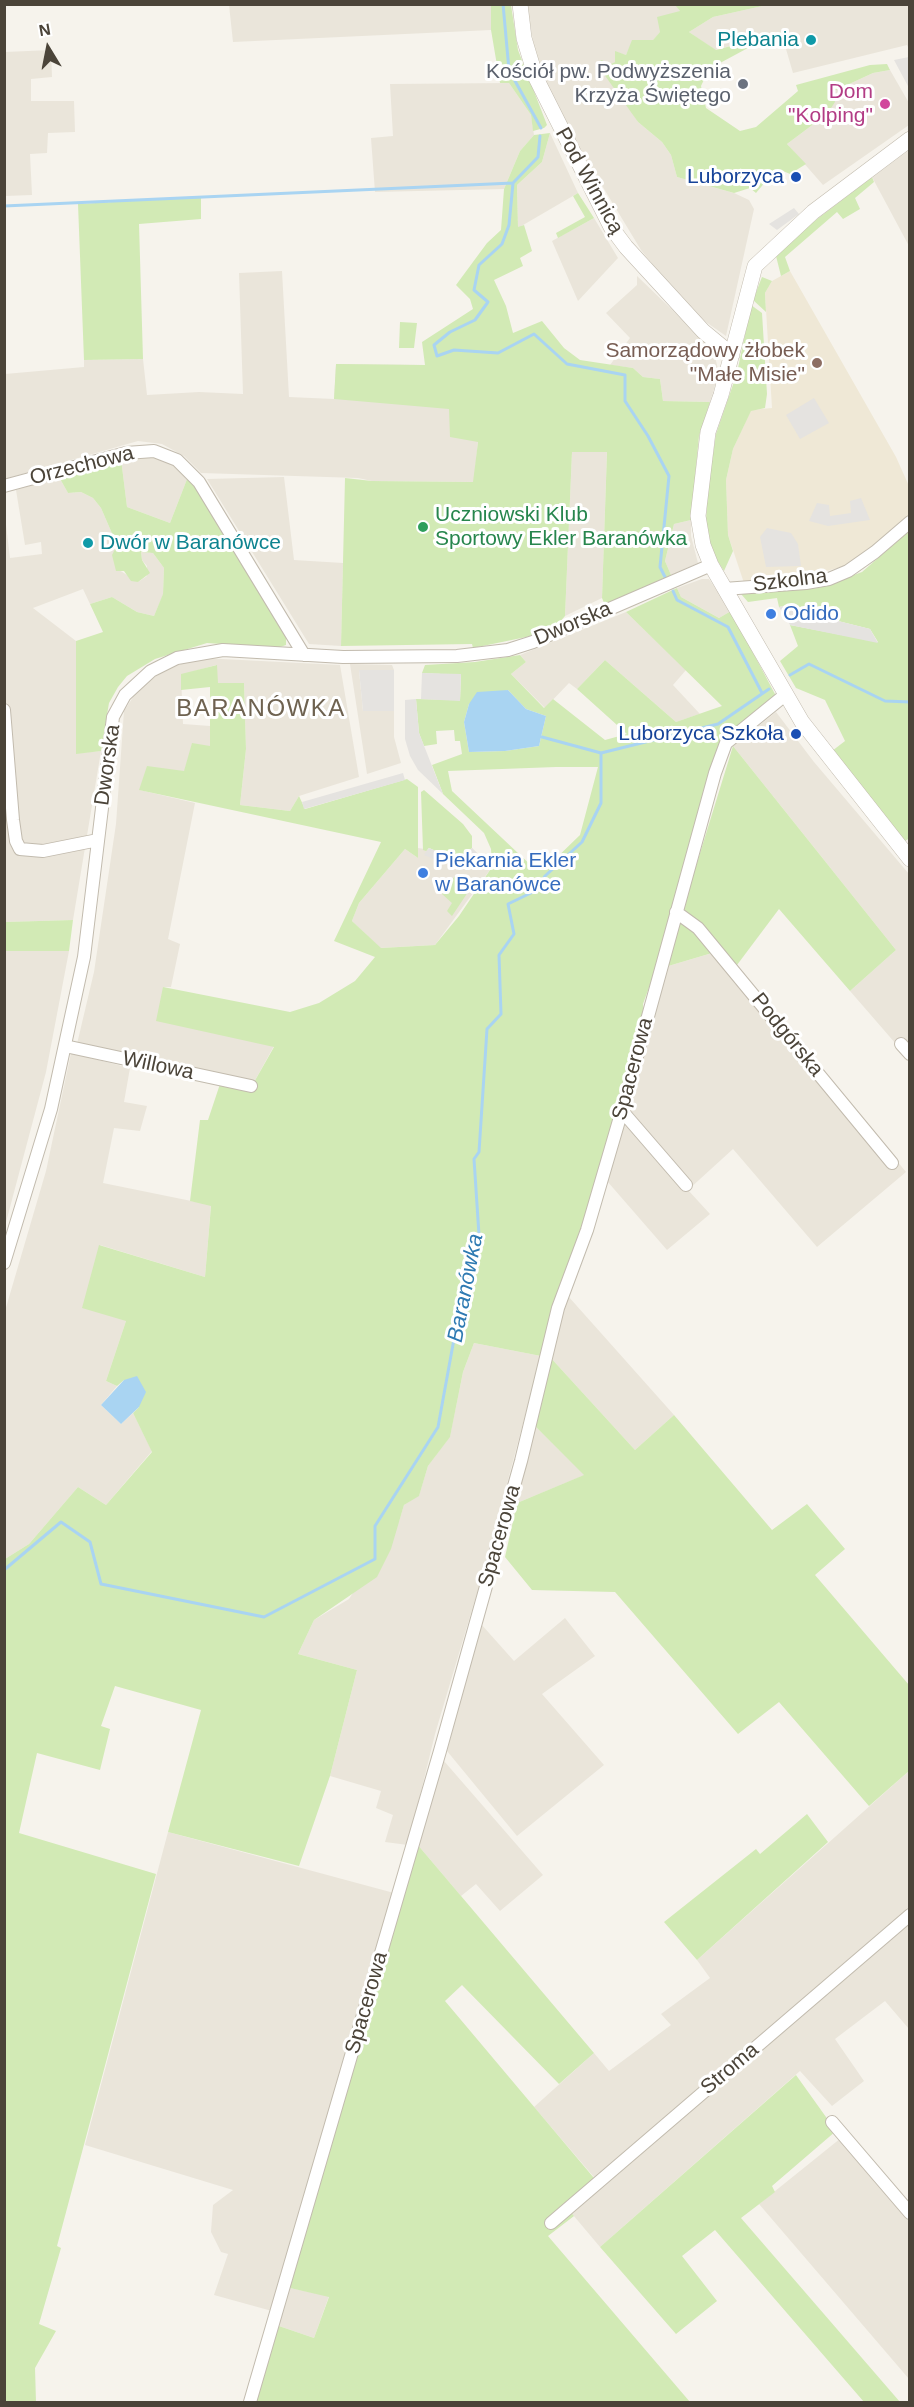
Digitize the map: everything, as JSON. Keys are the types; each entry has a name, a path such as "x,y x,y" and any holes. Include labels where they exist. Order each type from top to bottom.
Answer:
{"street":[{"name":"Pod Winnicą","path":"520,4 524,38 536,78 611,227 626,247 696,322 732,355"},
{"path":"909,139 813,212 755,266 732,355 708,432 698,506 700,537 711,565 785,694 813,740 866,801 909,859"},
{"name":"Orzechowa","path":"4,486 126,453 154,451 177,460 199,482 304,655"},
{"name":"Szkolna","path":"724,589 806,583 829,579 848,571 875,552 909,522"},
{"name":"Dworska","path":"4,1263 51,1109 84,957 113,717 125,695 151,671 177,658 223,650 304,655 457,656 508,650 533,642 711,565"},
{"name":"Spacerowa","path":"250,2403 438,1761 521,1461 558,1308 587,1230 726,743 785,694"},
{"path":"4,710 13,827 20,849 43,851 98,840"},
{"name":"Podgórska","path":"676,912 698,928 891,1163"},
{"name":"Willowa","path":"65,1046 251,1086"},
{"path":"622,1111 687,1185"},
{"name":"Stroma","path":"550,2223 909,1915"},
{"path":"832,2122 909,2213"}],"shaded area":[{"path":"675,4 680,11 653,40 633,40 626,55 615,52 615,62 609,66 602,60 638,122 662,142 671,155 677,177 734,193 749,200 754,209 726,336 690,311 641,250 575,141 537,65 527,5"},
{"path":"229,5 491,5 491,30 233,42"},
{"path":"767,5 909,5 909,49 907,45 793,73 781,32 715,50 689,32 713,17"},
{"path":"51,50 52,77 31,79 31,101 74,101 75,132 48,133 47,153 30,154 32,195 5,196 5,52"},
{"path":"910,57 909,88 894,60"},
{"path":"890,70 909,103 909,125 823,185 787,144 827,114 832,92 873,73"},
{"path":"509,83 531,115 534,135 520,151 504,189 375,192 371,138 393,136 390,84"},
{"path":"550,133 578,193 518,228 517,185 542,162"},
{"path":"909,148 909,246 872,177"},
{"path":"794,208 799,214 777,230 769,224"},
{"path":"594,218 618,258 578,301 552,241"},
{"path":"282,271 289,397 334,399 336,364 426,365 478,441 474,482 372,481 358,478 201,473 184,456 162,444 138,441 5,479 5,374 84,367 84,360 143,359 147,395 199,392 243,394 239,273"},
{"path":"790,271 896,457 909,486 909,515 850,565 790,580 744,583 728,535 726,480 733,449 751,410 772,408 765,293 772,281"},
{"path":"637,276 713,349 719,373 710,402 663,401 660,379 643,377 633,368 610,365 630,338 606,313 637,285"},
{"path":"814,398 829,423 800,439 786,415"},
{"path":"607,451 602,598 565,616 572,452"},
{"path":"153,456 164,458 189,474 170,523 127,507 121,459"},
{"path":"59,477 68,493 81,492 93,498 101,508 117,545 114,551 119,570 138,582 147,576 147,566 142,560 141,552 153,553 164,568 163,595 154,616 137,612 112,597 90,604 83,589 33,608 76,641 76,753 101,751 73,920 5,922 4,508 10,558 42,554 41,542 25,545 16,490"},
{"path":"284,477 294,560 343,563 341,646 309,644 207,479"},
{"path":"861,498 870,520 828,526 809,521 817,503 829,505 830,516 851,513 850,501"},
{"path":"691,520 691,536 698,563 671,575 665,561 674,524"},
{"path":"767,528 791,533 798,544 801,566 766,567 760,537"},
{"path":"702,579 709,579 731,611 719,618 681,597 677,588"},
{"path":"795,604 806,613 870,629 878,643 790,625 779,607"},
{"path":"626,612 686,670 673,685 700,714 676,722 605,660 577,689 569,683 545,708 511,674 526,662 520,655"},
{"path":"202,658 340,665 359,777 299,796 290,811 240,805 246,749 244,683 217,684 216,665 181,675 183,724 210,726 211,746 184,771 140,790 195,803 168,939 180,944 171,987 163,987 274,1046 253,1084 77,1044 94,972 116,824 124,711 139,688 168,668"},
{"path":"350,664 392,665 394,670 359,670 363,711 394,711 394,737 401,763 367,774"},
{"path":"359,670 394,670 394,711 363,711"},
{"path":"422,673 461,674 460,701 421,699"},
{"path":"416,699 419,733 443,794 418,770 410,756 405,739 405,700"},
{"path":"776,712 814,762 909,874 909,1059 850,991 896,950 733,746"},
{"path":"403,773 405,780 304,809 302,802"},
{"path":"418,848 463,855 472,848 492,867 435,945 380,948 352,921 359,903 405,849 418,858"},
{"path":"429,848 445,855 463,855 472,848 477,853 465,862 443,863 424,855"},
{"path":"5,951 69,951 46,1072 5,1226"},
{"path":"712,953 727,970 737,965 906,1172 817,1247 733,1149 688,1190 710,1214 667,1250 607,1181 665,967"},
{"path":"71,1053 130,1068 124,1102 147,1106 140,1131 114,1128 103,1183 211,1205 205,1277 100,1245 126,1321 106,1381 117,1386 101,1405 121,1424 133,1413 152,1451 106,1505 78,1487 29,1544 5,1559 5,1311 46,1171"},
{"path":"568,1296 674,1415 635,1450 550,1357"},
{"path":"474,1343 541,1356 485,1566 435,1734 408,1845 385,1842 393,1815 376,1808 381,1791 330,1776 357,1670 298,1654 314,1620 349,1599 399,1521 404,1505 419,1495 428,1466 450,1436 463,1372"},
{"path":"534,1425 585,1475 517,1503"},
{"path":"565,1618 595,1656 542,1694 604,1765 517,1836 447,1751 481,1624 514,1661"},
{"path":"444,1761 543,1875 500,1911 476,1884 461,1896 417,1844"},
{"path":"909,1771 909,2029 885,2001 835,2039 864,2081 832,2106 800,2071 600,2247 568,2209 599,2183 534,2107 594,2053 609,2071 671,2025 661,2014 710,1978 697,1960"},
{"path":"168,1832 394,1893 272,2311 214,2295 228,2254 221,2252 211,2232 213,2205 233,2190 85,2145"},
{"path":"841,2138 909,2217 909,2379 759,2204"},
{"path":"290,2288 329,2296 314,2338 276,2325"}],"green space":[{"path":"491,5 511,5 518,50 547,125 544,128 533,131 531,115 509,83 500,83 491,30"},
{"path":"675,5 767,5 713,17 689,32 716,50 781,32 782,37 746,49 709,69 701,86 706,108 740,131 756,127 798,91 796,85 870,65 887,64 890,70 873,73 832,92 835,102 827,114 787,144 806,164 790,174 783,171 772,174 756,193 750,188 734,193 677,177 671,155 662,142 638,122 596,63 602,60 609,65 615,62 615,51 626,55 632,40 653,40 660,32 657,17 680,11"},
{"path":"550,133 542,162 517,185 518,227 524,225 532,251 520,258 523,266 494,280 506,306 513,333 542,321 564,348 580,360 633,368 643,377 660,379 663,401 710,402 699,436 691,520 674,524 665,561 671,575 605,605 602,598 607,452 572,452 565,616 559,623 531,636 473,648 472,644 341,646 345,478 372,481 473,482 478,442 450,437 449,409 334,399 336,364 425,365 422,342 473,309 470,299 456,285 487,243 501,230 504,189 520,151 534,135"},
{"path":"872,177 874,182 855,198 860,209 843,219 837,212 785,257 790,271 781,276 776,256 782,246"},
{"path":"578,193 594,218 558,238 556,233 585,217 573,196"},
{"path":"201,197 201,219 139,224 143,359 84,360 78,204"},
{"path":"762,277 772,281 765,293 766,312 753,300"},
{"path":"751,305 762,313 767,394 765,408 751,411 733,449 726,480 728,535 733,551 724,571 715,557 708,537 706,520 708,488 716,434 737,373"},
{"path":"400,322 417,323 414,348 399,348"},
{"path":"121,459 127,507 170,523 189,474 286,633 286,645 277,648 207,643 155,659 127,676 118,687 109,703 101,751 76,754 76,641 103,632 90,604 112,597 137,612 154,616 163,594 164,568 153,553 141,552 142,560 150,573 138,582 131,581 124,571 116,571 112,555 117,545 101,508 93,498 81,492 68,493 59,477"},
{"path":"909,531 910,838 905,841 832,751 845,741 825,700 796,688 780,661 798,646 790,625 878,642 870,629 806,613 795,604 779,607 777,598 748,602 741,594 818,588 862,572"},
{"path":"677,588 681,597 719,618 731,611 776,696 722,741 660,957 643,1004 644,1012 604,1161 541,1356 474,1343 463,1372 450,1437 428,1466 419,1496 404,1505 391,1549 377,1577 314,1620 298,1654 357,1670 330,1776 299,1866 168,1832 201,1710 115,1686 101,1726 110,1729 100,1770 37,1753 19,1833 156,1874 57,2246 61,2248 39,2324 56,2331 35,2368 36,2402 5,2402 5,1559 29,1544 78,1487 106,1505 152,1452 133,1413 139,1407 124,1380 117,1386 106,1381 126,1321 82,1308 99,1245 205,1277 211,1206 190,1201 200,1120 208,1120 220,1084 253,1084 274,1047 156,1021 163,987 290,1012 319,1003 355,981 375,957 334,941 381,842 139,790 147,766 184,771 192,743 210,746 210,687 181,690 181,674 217,665 218,683 244,683 246,749 240,805 290,811 299,796 305,809 407,779 418,787 418,858 405,849 359,903 352,921 381,948 435,945 459,916 492,867 491,849 484,833 443,794 432,765 462,754 460,741 455,741 454,730 436,731 437,744 424,746 419,733 416,699 460,700 461,675 422,673 425,665 475,662 520,655 526,662 511,674 544,708 553,699 605,740 627,734 577,689 605,660 676,722 722,706 626,612","holes":["508,690 526,709 546,716 539,746 505,751 469,752 464,722 469,704","598,767 580,835 548,866 536,870 452,791 448,771"]},
{"path":"733,746 896,950 850,991 779,909 737,965 727,970 712,953 665,967"},
{"path":"424,790 463,824 472,836 472,848 463,855 445,855 429,848 426,851 423,850 421,792"},
{"path":"455,876 472,886 452,916 447,911 452,903 442,894"},
{"path":"73,920 69,951 5,951 5,922"},
{"path":"550,1357 635,1450 674,1415 772,1530 807,1504 845,1549 815,1575 909,1685 909,1771 869,1806 779,1702 738,1734 615,1592 532,1590 505,1557 517,1503 584,1475 534,1425"},
{"path":"807,1814 828,1842 697,1960 664,1922 756,1849 760,1854"},
{"path":"417,1844 594,2053 559,2084 462,1985 445,2001 599,2184 569,2210 574,2216 548,2236 690,2402 253,2402 276,2325 314,2338 329,2297 290,2288"},
{"path":"796,2075 836,2131 772,2186 775,2192 741,2218 900,2402 864,2402 715,2230 682,2256 717,2301 676,2334 600,2247"}],"water":[{"path":"508,690 526,709 546,716 539,746 505,751 469,752 464,722 469,704 477,692"},
{"path":"137,1376 146,1392 139,1407 121,1424 101,1405 124,1380"}],"waterway":[{"path":"503,4 509,70 541,128"},
{"path":"540,136 538,157 513,183 509,225 502,244 479,265 474,290 488,302 475,320 450,332 434,345 437,356 454,350 498,353 534,334 567,364 625,375 625,401 648,436 669,476 660,567 665,577"},
{"path":"4,206 513,183"},
{"path":"673,591 677,600 728,627 762,693"},
{"name":"Baranówka","path":"790,675 809,664 885,701 910,702"},
{"name":"Baranówka","path":"4,1570 61,1522 90,1542 101,1584 264,1617 375,1559 375,1526 438,1427 456,1328 479,1235 474,1159 479,1152 487,1029 501,1014 499,955 514,934 508,904 537,890 545,876 582,842 601,803 601,753 718,724 769,689"},
{"path":"542,737 601,753"}],"place":[{"name":"Plebania","path":"811,40"},
{"name":"Kościół pw. Podwyższenia Krzyża Świętego","path":"743,84"},
{"name":"Dom \"Kolping\"","path":"885,104"},
{"name":"Luborzyca","path":"796,177"},
{"name":"Samorządowy żłobek \"Małe Misie\"","path":"817,363"},
{"name":"Uczniowski Klub Sportowy Ekler Baranówka","path":"423,527"},
{"name":"Dwór w Baranówce","path":"88,543"},
{"name":"Odido","path":"771,614"},
{"name":"Luborzyca Szkoła","path":"796,734"},
{"name":"Piekarnia Ekler w Baranówce","path":"423,873"}],"district":[{"name":"BARANÓWKA","path":"261,709"}]}
